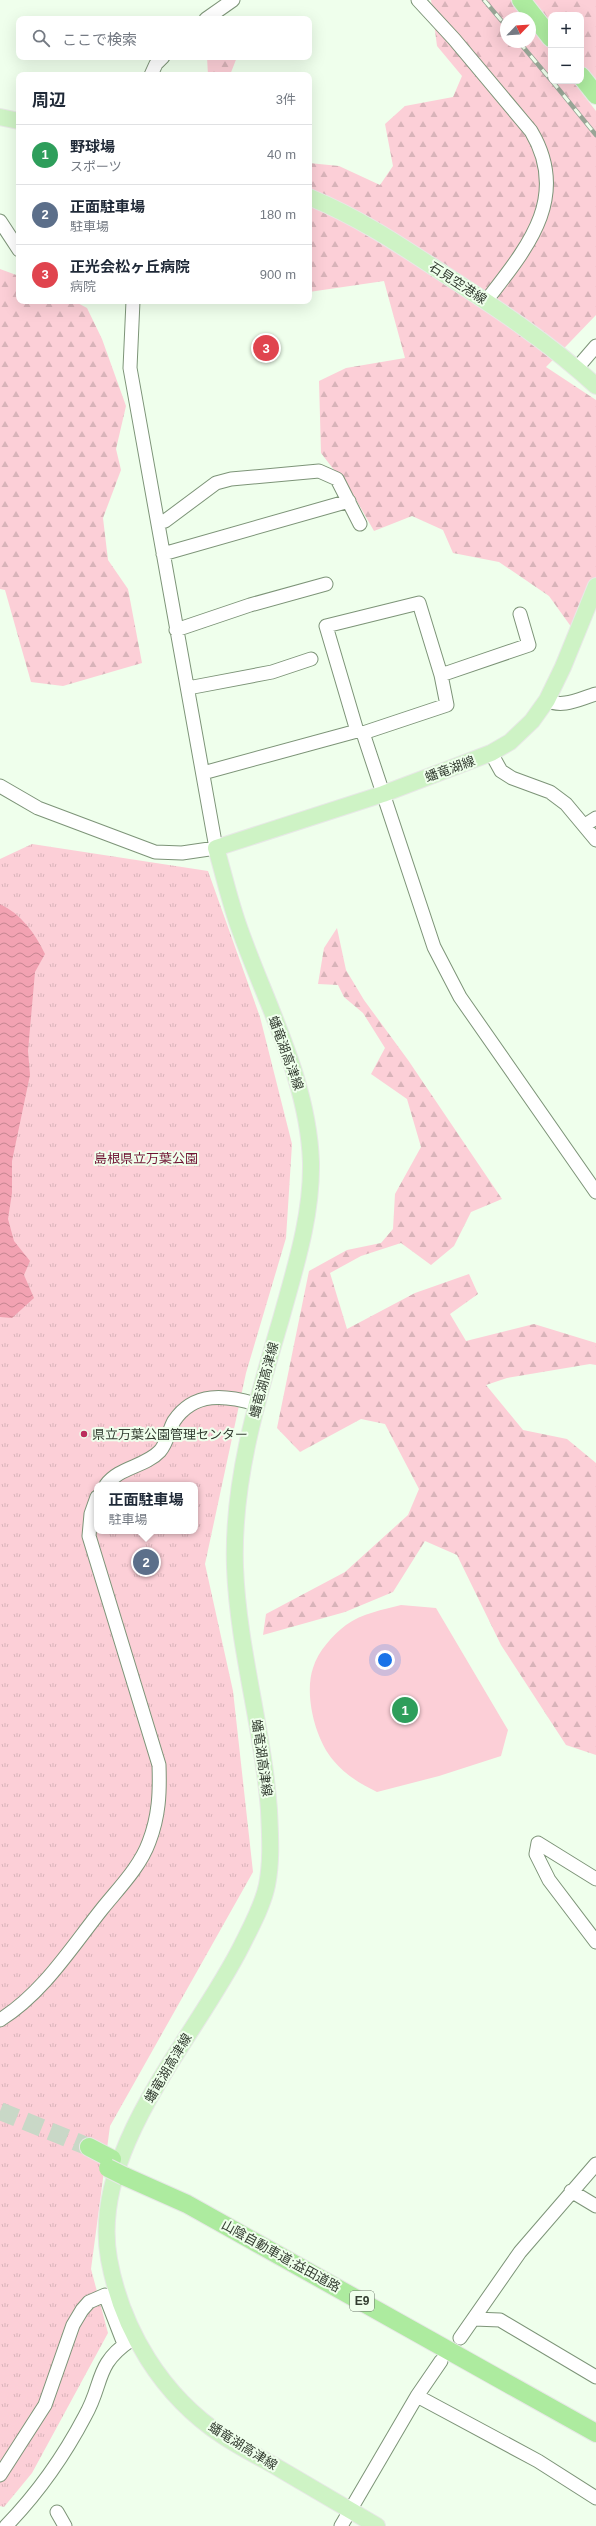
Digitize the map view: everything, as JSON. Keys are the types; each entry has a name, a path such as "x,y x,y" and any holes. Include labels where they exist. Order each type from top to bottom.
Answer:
{"highway":[{"path":"521,0 548,34"},
{"path":"584,80 596,95"},
{"name":"山陰自動車道;益田道路","path":"88,2152 193,2207 596,2433"},
{"name":"山陰自動車道;益田道路","path":"126,2172 190,2198 596,2424"}],"main road":[{"path":"0,117 16,120"},
{"name":"石見空港線","path":"312,198 370,226 486,301 577,368 596,386"},
{"name":"蟠竜湖線","path":"216,848 382,794 492,754 510,742 532,721 547,700 563,667 596,586"},
{"name":"蟠竜湖高津線","path":"216,848 238,925 297,1077 308,1125 311,1166 306,1223 300,1250 256,1404 238,1487 235,1568 239,1616 267,1784 271,1844 267,1886 252,1925 229,1971 158,2079 111,2184 108,2255 129,2341 174,2395 221,2435 377,2526"}],"street":[{"path":"210,16 233,0"},
{"path":"418,0 454,39 531,131 540,146 546,165 547,200 541,218 529,239 486,301"},
{"path":"152,72 156,64 161,60"},
{"path":"0,221 16,245"},
{"path":"0,786 38,808 155,852 182,853 216,848 130,368 133,304"},
{"path":"577,368 596,346"},
{"path":"158,523 165,521 216,483 231,479 319,472 337,479 360,524"},
{"path":"163,554 349,501"},
{"path":"176,630 250,605 326,584"},
{"path":"203,773 360,732 447,705 441,675 419,603 326,626 360,732 434,947 460,997 596,1192"},
{"path":"441,675 529,645 520,614"},
{"path":"188,688 272,672 311,659"},
{"path":"547,700 554,704 563,704 596,694"},
{"path":"492,754 501,771 512,778 550,792 591,822 596,840"},
{"path":"110,1482 120,1473 160,1451 174,1422 185,1408 206,1398 231,1397 256,1404"},
{"path":"0,2020 37,1990 133,1871 149,1844 157,1821 160,1796 159,1765 89,1536 91,1514 94,1506"},
{"path":"596,1879 538,1843 536,1854 549,1880 596,1942"},
{"path":"460,2338 520,2252 571,2191 596,2164"},
{"path":"571,2191 596,2206"},
{"path":"0,2475 45,2405 73,2325 89,2302 105,2295 129,2341 116,2350 103,2366 86,2415 65,2451 43,2483 6,2526"},
{"path":"474,2319 500,2320 596,2377"},
{"path":"342,2526 417,2396 441,2361"},
{"path":"417,2396 538,2461 596,2498"},
{"path":"57,2512 65,2526"}],"green space":[{"path":"431,0 596,0 596,88 582,93 596,111 596,315 546,367 596,400 596,588 572,628 549,596 499,562 453,553 443,530 412,516 374,531 354,496 321,453 319,381 346,368 405,358 384,281 312,292 312,163 339,166 380,185 393,166 385,124 405,106 453,97 462,76 437,46"},
{"path":"207,60 236,60 231,72 208,72"},
{"path":"0,269 16,275 16,304 80,304 87,308 102,339 126,406 116,449 121,470 103,518 108,560 128,589 142,663 63,686 31,682 5,590 0,589"},
{"name":"島根県立万葉公園","path":"32,844 208,871 260,1017 292,1144 286,1238 246,1373 205,1564 233,1691 253,1872 110,2126 91,2269 108,2333 32,2473 4,2507 0,2506 0,859"},
{"path":"337,928 346,970 364,1000 408,1060 502,1199 471,1212 454,1246 431,1265 401,1243 361,1256 330,1273 347,1329 415,1293 469,1274 478,1294 450,1314 466,1341 534,1324 596,1343 596,1365 590,1364 507,1378 486,1385 523,1430 567,1439 596,1463 596,1755 566,1745 501,1645 457,1555 425,1541 393,1592 345,1612 263,1635 266,1614 345,1572 408,1515 419,1489 385,1424 361,1419 300,1452 277,1428 309,1271 347,1250 381,1243 393,1229 395,1194 421,1147 407,1099 371,1074 385,1048 363,1013 344,997 338,985 318,984 324,948"},
{"path":"401,1605 436,1608 508,1730 501,1756 439,1776 377,1792 348,1775 333,1760 327,1751 316,1729 313,1716 310,1690 311,1679 313,1668 318,1656 331,1639 346,1625 366,1615"}],"water":[{"path":"0,904 8,908 27,925 45,954 35,972 28,1051 30,1075 12,1161 12,1193 8,1219 14,1241 30,1261 24,1275 34,1298 12,1318 0,1317"}],"tunnel":[{"path":"0,2111 89,2147"}],"railway":[{"path":"484,0 500,19"},
{"path":"524,48 548,76"},
{"path":"554,84 596,135"}],"place":[{"name":"正光会松ヶ丘病院","path":"266,348"},
{"name":"県立万葉公園管理センター","path":"84,1434"},
{"name":"正面駐車場","path":"146,1562"},
{"name":"野球場","path":"405,1710"}]}
